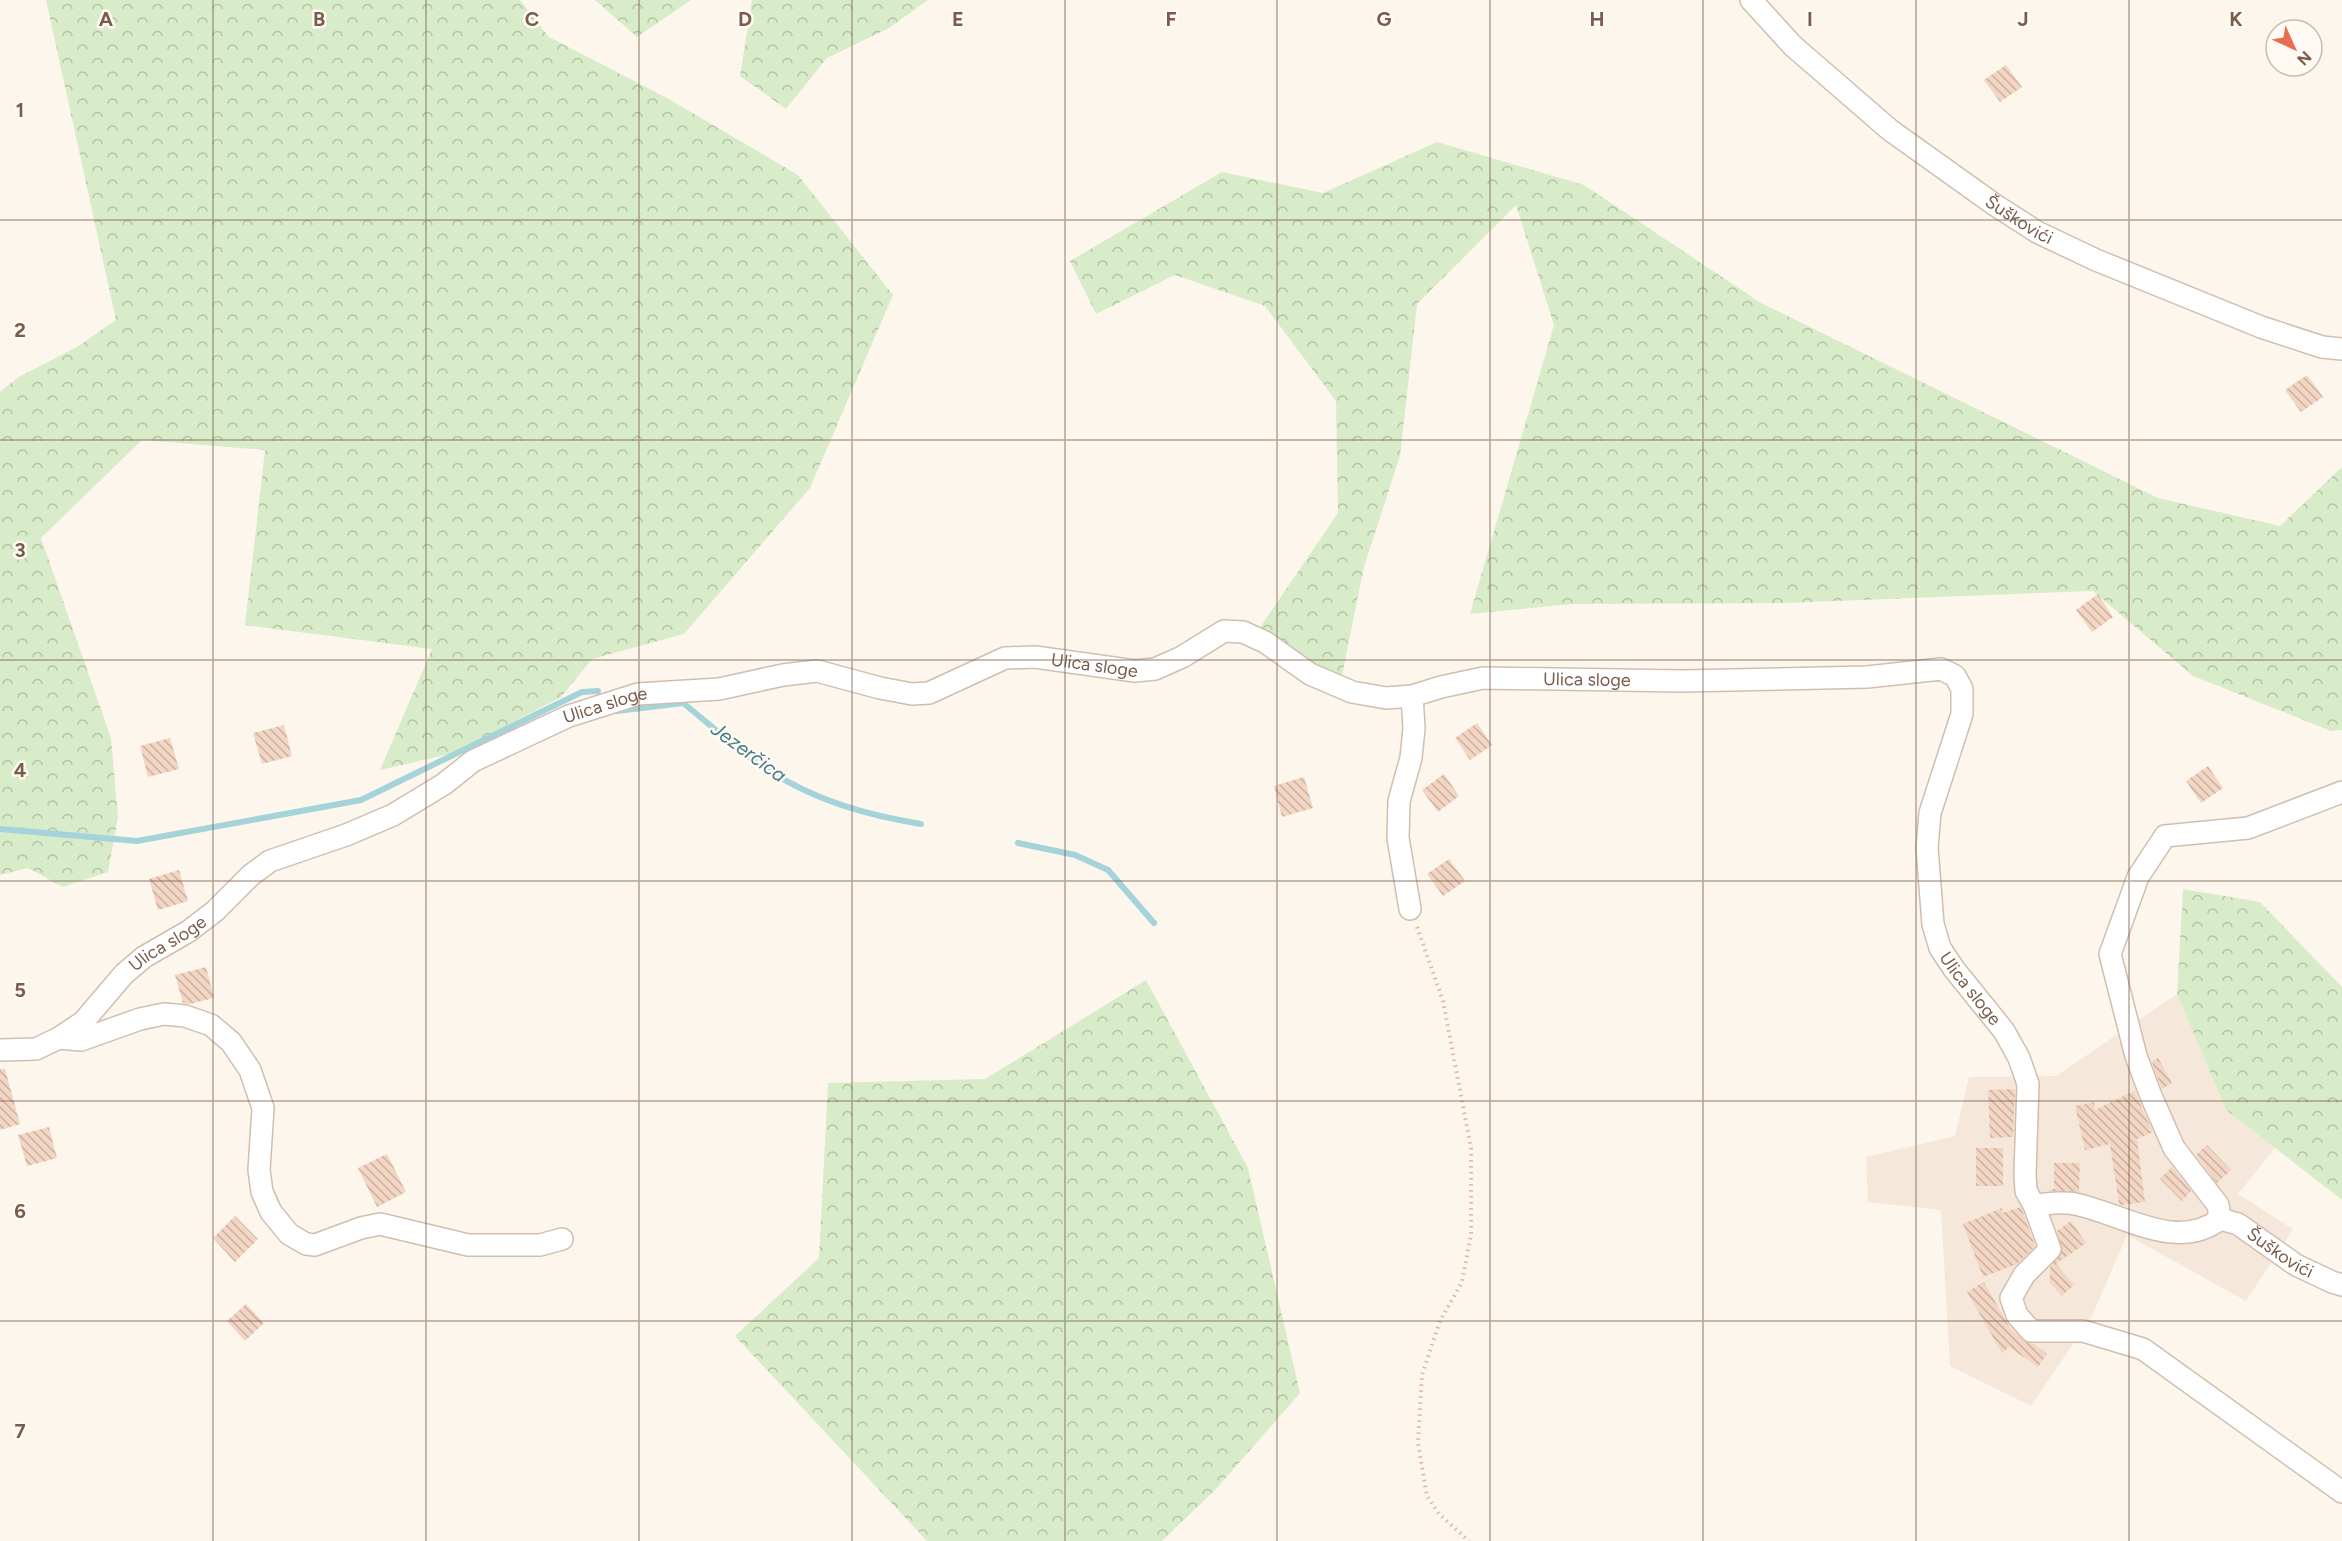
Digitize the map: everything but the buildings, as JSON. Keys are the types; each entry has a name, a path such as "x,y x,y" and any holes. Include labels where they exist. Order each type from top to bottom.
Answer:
{"street":[{"name":"Šuškovići","path":"1751,0 1793,46 1890,130 2037,232 2096,260 2261,327 2322,347 2342,350"},
{"name":"Ulica sloge","path":"0,1050 36,1049 59,1038 83,1022 124,974 144,957 189,931 215,911 251,875 270,861 346,835 393,815 444,784 473,761 501,747 569,716 638,694 719,689 783,675 817,671 880,688 912,694 929,693 1005,658 1035,657 1135,671 1155,669 1182,657 1224,631 1243,632 1265,642 1310,674 1352,692 1386,699 1412,696 1483,678 1683,681 1867,677 1941,669 1955,676 1962,690 1962,714 1930,813 1926,848 1933,924 1940,948 1967,986 2004,1031 2019,1058 2028,1084 2026,1191 2034,1205"},
{"path":"1410,909 1398,838 1399,801 1411,758 1414,728 1412,696"},
{"path":"2342,792 2248,828 2165,836 2138,877 2110,954 2136,1056 2151,1096 2174,1148 2218,1205 2220,1219 2209,1228 2188,1234 2152,1228 2073,1203 2034,1205 2050,1249 2024,1275 2011,1298 2017,1315 2031,1331 2083,1331 2143,1349 2342,1492"},
{"path":"59,1038 81,1040 140,1019 164,1014 185,1016 211,1025 231,1042 250,1070 263,1108 259,1170 262,1192 271,1212 290,1234 306,1244 315,1245 361,1228 380,1224 468,1245 540,1245 562,1239"},
{"name":"Šuškovići","path":"2220,1219 2238,1224 2296,1265 2342,1285"}],"path":[{"path":"1410,909 1443,1001 1471,1148 1472,1234 1462,1282 1440,1321 1422,1375 1418,1443 1427,1496 1439,1514 1469,1541"}],"shaded area":[{"path":"2177,994 2226,1110 2275,1148 2238,1194 2293,1229 2246,1301 2127,1235 2092,1316 2031,1406 1950,1366 1941,1210 1868,1202 1866,1157 1955,1136 1969,1077 2056,1076"}],"green space":[{"path":"46,0 520,0 549,37 667,98 798,175 893,295 810,488 684,634 592,659 561,697 454,753 380,770 432,649 245,625 265,450 142,440 41,538 111,738 118,817 108,872 63,887 28,868 0,875 0,392 17,378 77,347 116,320"},
{"path":"595,0 691,0 637,37"},
{"path":"752,0 928,0 889,28 827,58 786,109 740,76"},
{"path":"1437,142 1584,185 1761,303 2158,498 2280,526 2342,467 2342,730 2331,731 2193,676 2093,591 1784,603 1571,604 1470,614 1554,325 1516,205 1417,304 1400,456 1364,567 1338,695 1261,626 1338,513 1336,401 1265,306 1175,275 1096,314 1070,261 1222,172 1323,193"},
{"path":"2183,889 2260,902 2342,987 2342,1200 2226,1110 2177,994"},
{"path":"1146,980 1248,1168 1300,1393 1216,1489 1162,1541 927,1541 735,1336 819,1258 828,1083 985,1079"}],"waterway":[{"path":"0,829 137,841 361,800 582,692 598,691"},
{"name":"Jezerčica","path":"617,711 683,703 736,747 787,782 824,799 862,811 921,824"},
{"name":"Jezerčica","path":"1018,843 1075,855 1108,870 1154,923"}]}
